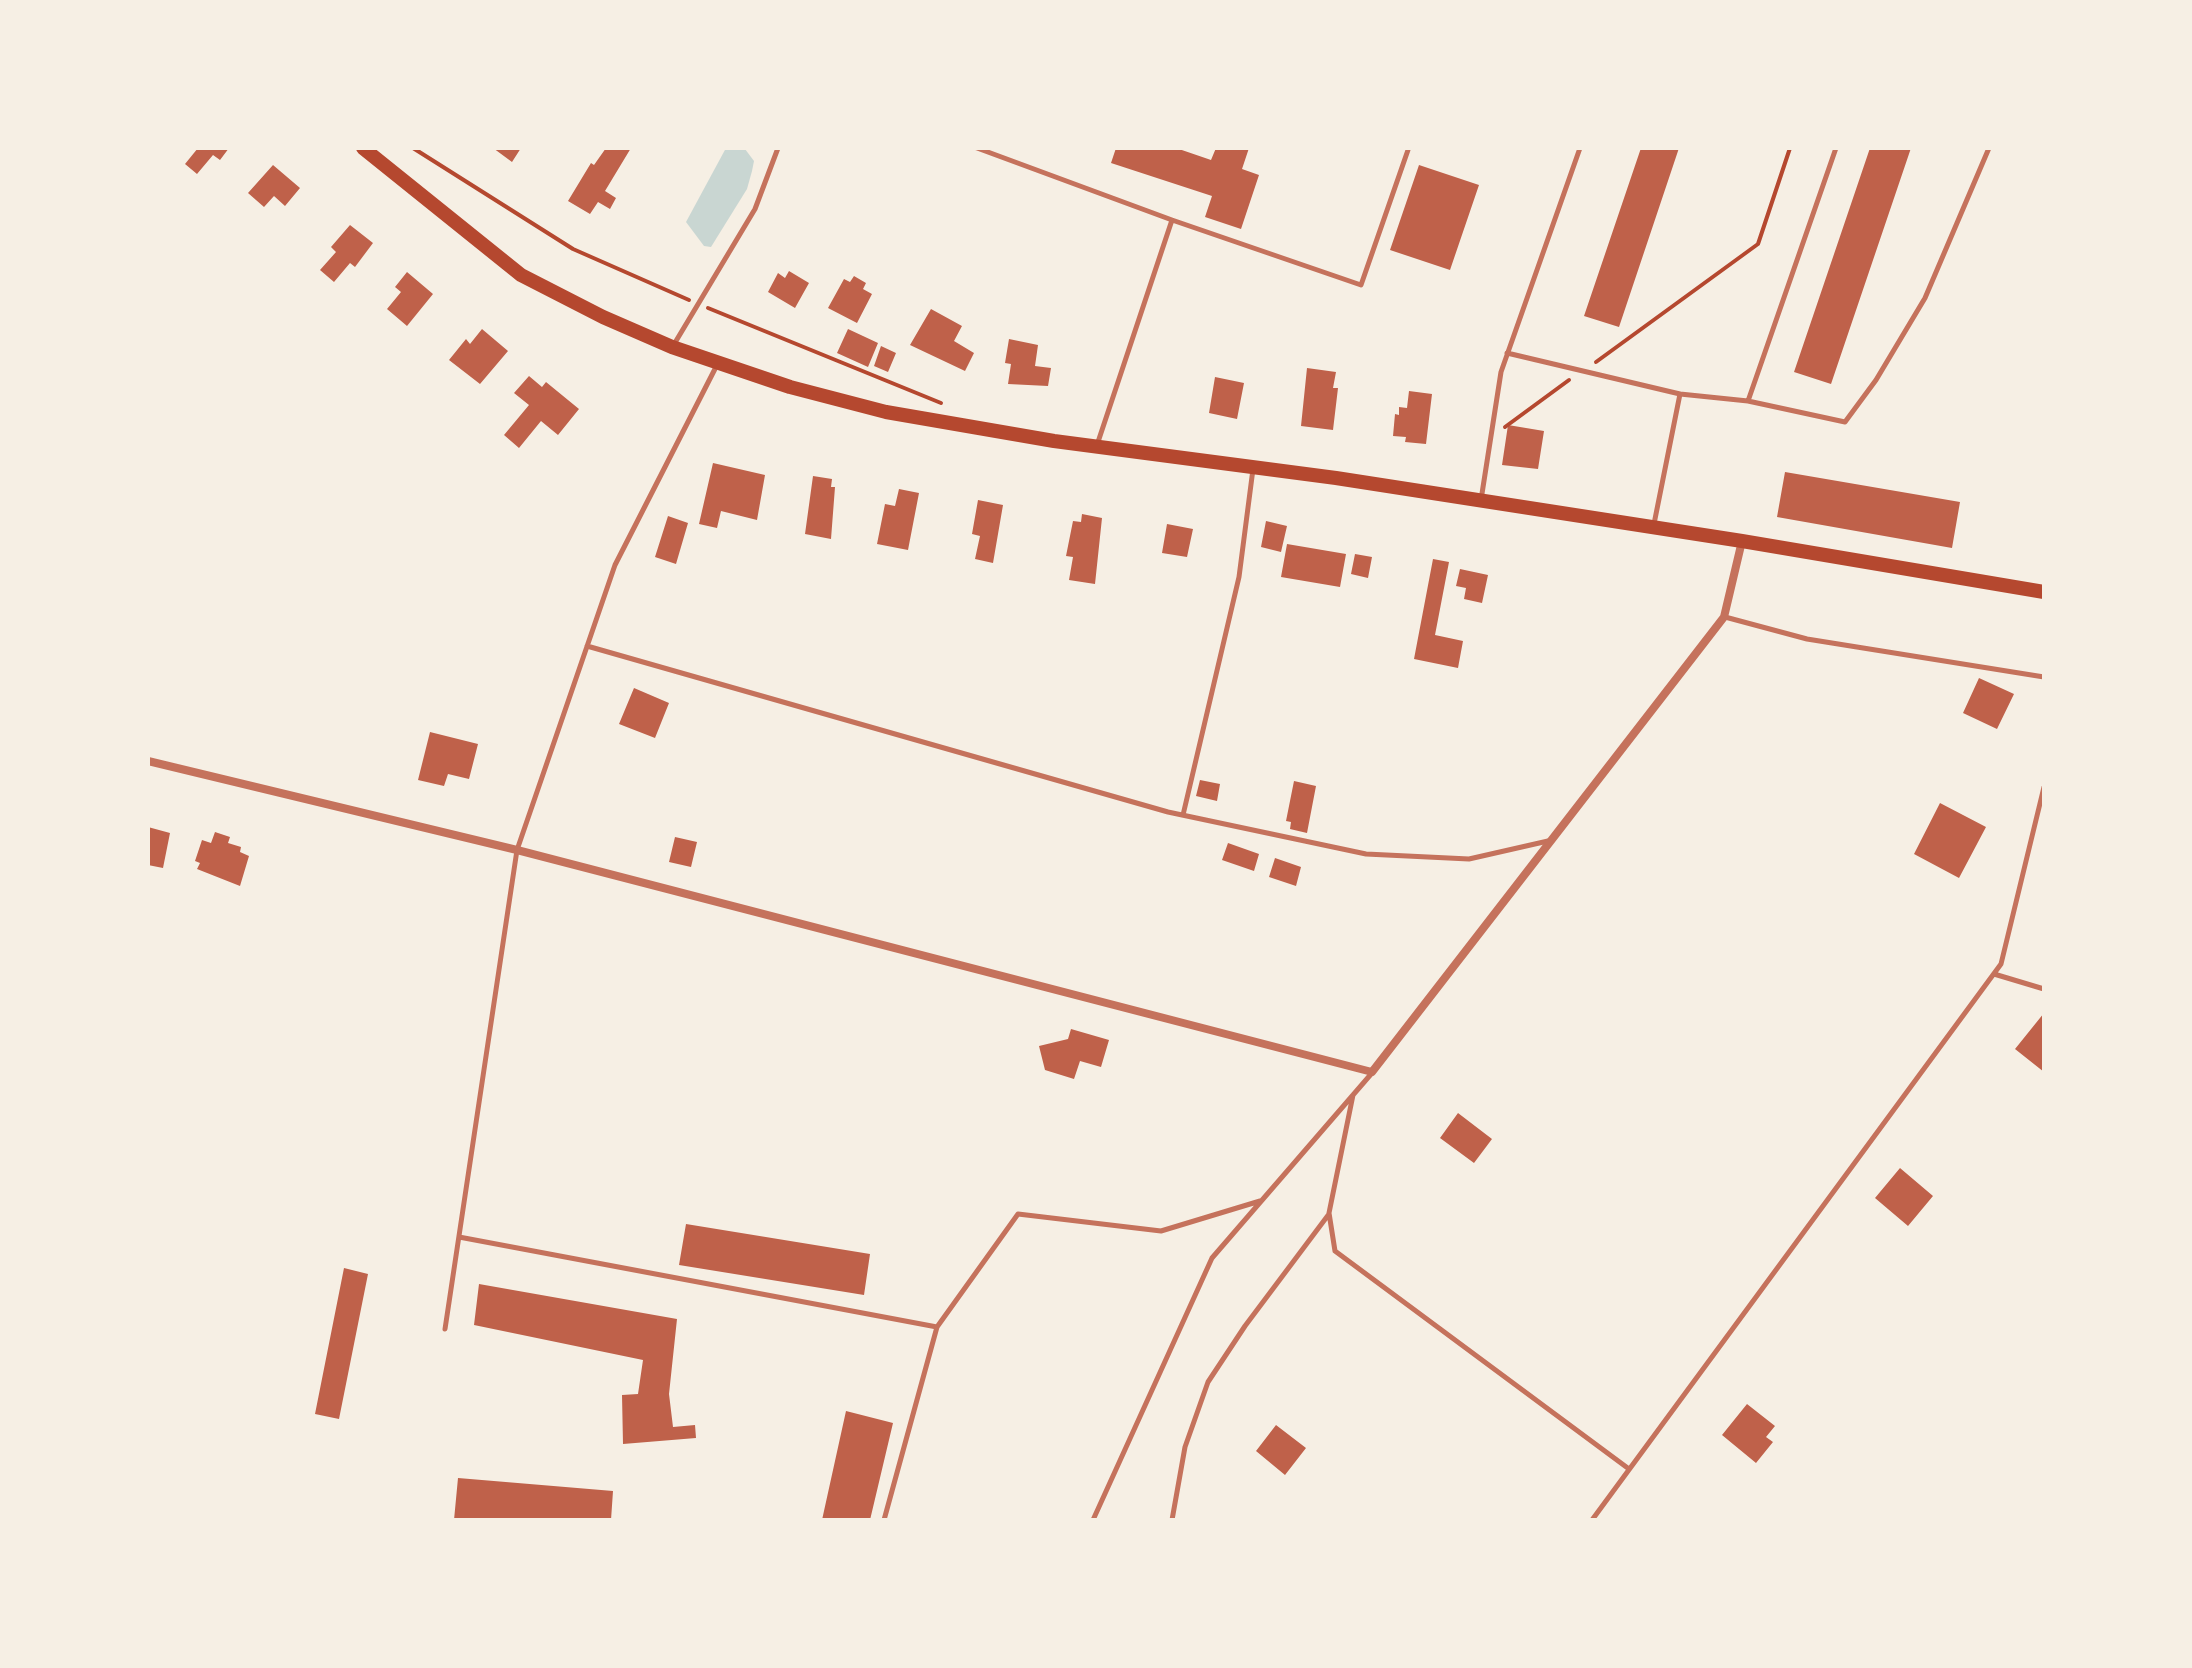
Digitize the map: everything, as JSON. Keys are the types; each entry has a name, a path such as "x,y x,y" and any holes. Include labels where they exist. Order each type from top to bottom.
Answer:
{"main road":[{"path":"363,148 521,275 603,317 672,347 790,387 886,412 1742,541 2044,592"}],"street":[{"path":"148,761 517,850 1372,1072 1724,617 1742,541"}],"lane":[{"path":"672,347 755,209 778,148"},
{"path":"977,148 1361,285 1408,150"},
{"path":"1481,501 1501,372 1580,148"},
{"path":"1748,401 1836,148"},
{"path":"1507,353 1680,394 1748,401 1845,422 1876,380 1925,298 1989,148"},
{"path":"1096,446 1172,220"},
{"path":"445,1329 517,850 615,565 718,362"},
{"path":"1654,529 1680,394"},
{"path":"1183,815 1239,577 1253,468"},
{"path":"1724,617 1807,639 2044,677"},
{"path":"587,646 1183,815 1366,854 1469,859 1551,841"},
{"path":"1592,1520 2001,964 2044,787"},
{"path":"1994,974 2044,989"},
{"path":"1093,1520 1212,1258 1372,1072"},
{"path":"1353,1094 1329,1213 1335,1251 1629,1469"},
{"path":"884,1520 937,1327 1018,1214 1161,1231 1262,1200"},
{"path":"1172,1520 1185,1447 1208,1382 1245,1326 1329,1213"},
{"path":"459,1237 937,1327"}],"path":[{"path":"413,148 573,249 698,304 955,409"},
{"path":"1491,438 1758,244 1790,148"}],"shaded area":[{"path":"726,148 745,149 754,161 752,171 747,189 711,247 704,246 686,222"}],"building":[{"path":"198,148 229,148 220,160 213,155 197,174 185,164"},
{"path":"493,148 521,148 512,162"},
{"path":"606,148 631,148 605,191 616,198 610,209 598,202 590,214 568,201 591,163 594,165"},
{"path":"1116,148 1176,148 1211,160 1216,148 1249,148 1242,169 1259,175 1241,229 1205,217 1212,196 1111,163"},
{"path":"1641,148 1679,148 1619,327 1584,316"},
{"path":"1870,148 1911,148 1831,384 1794,372"},
{"path":"273,165 300,188 285,206 274,196 264,207 248,193"},
{"path":"1419,165 1479,185 1450,270 1390,250"},
{"path":"350,225 373,243 355,267 350,263 334,282 320,270 336,252 331,247"},
{"path":"789,271 809,283 795,308 768,292 778,273 785,278"},
{"path":"407,272 433,294 407,326 387,309 401,292 395,287"},
{"path":"854,276 866,283 863,289 872,294 857,323 828,308 844,279 850,282"},
{"path":"931,309 962,326 954,341 974,353 965,371 910,345"},
{"path":"482,329 508,351 480,384 449,360 466,339 470,344"},
{"path":"848,329 878,343 868,367 837,353"},
{"path":"1009,339 1038,345 1035,366 1051,368 1048,386 1008,384 1011,364 1005,363"},
{"path":"881,346 896,353 888,372 874,366"},
{"path":"1307,368 1336,372 1333,388 1338,388 1333,430 1301,426"},
{"path":"529,376 542,387 546,382 579,409 558,435 541,421 519,448 504,435 529,405 514,393"},
{"path":"1215,377 1244,383 1237,419 1209,413"},
{"path":"1409,391 1432,394 1426,444 1405,442 1406,437 1393,436 1395,414 1399,415 1399,407 1407,408"},
{"path":"1508,425 1544,431 1538,469 1502,465"},
{"path":"713,463 765,475 757,520 721,511 717,528 699,524"},
{"path":"1785,472 1960,502 1952,548 1777,517"},
{"path":"813,476 832,479 831,487 835,487 831,539 805,534"},
{"path":"899,489 919,493 908,550 877,544 885,504 895,506"},
{"path":"978,500 1003,505 993,563 975,559 980,536 972,534"},
{"path":"1082,514 1102,518 1095,584 1069,580 1073,557 1066,556 1073,521 1081,522"},
{"path":"668,516 688,523 676,564 655,557"},
{"path":"1266,521 1287,526 1281,552 1261,547"},
{"path":"1167,524 1193,529 1187,557 1162,553"},
{"path":"1287,544 1346,554 1340,587 1281,577"},
{"path":"1355,554 1372,557 1368,578 1351,574"},
{"path":"1433,559 1449,562 1435,635 1463,641 1458,668 1414,659"},
{"path":"1460,569 1488,575 1482,603 1464,599 1466,588 1456,586"},
{"path":"1979,678 2014,694 1997,729 1963,713"},
{"path":"634,688 669,703 655,738 619,724"},
{"path":"430,732 478,744 469,779 448,774 444,786 418,780"},
{"path":"1200,780 1220,784 1217,801 1196,796"},
{"path":"1294,781 1316,786 1307,833 1290,829 1291,822 1286,821"},
{"path":"1940,803 1986,827 1959,878 1914,854"},
{"path":"148,827 170,833 163,868 148,865"},
{"path":"215,832 230,837 228,843 241,847 240,852 249,856 240,886 197,869 200,863 195,861 202,840 211,843"},
{"path":"675,837 697,842 691,867 669,862"},
{"path":"1228,843 1259,854 1254,871 1222,860"},
{"path":"1275,858 1301,867 1296,886 1269,877"},
{"path":"2044,1013 2044,1072 2015,1049"},
{"path":"1071,1029 1109,1040 1101,1067 1080,1061 1074,1079 1045,1070 1039,1046 1068,1039"},
{"path":"1458,1113 1492,1139 1474,1163 1440,1138"},
{"path":"1900,1168 1933,1196 1908,1226 1875,1198"},
{"path":"686,1224 870,1254 864,1295 679,1265"},
{"path":"344,1268 368,1274 339,1419 315,1414"},
{"path":"479,1284 677,1319 669,1394 673,1427 695,1425 696,1438 623,1444 622,1395 638,1394 643,1360 474,1325"},
{"path":"1747,1404 1775,1426 1766,1437 1773,1442 1756,1463 1722,1435"},
{"path":"846,1411 893,1423 870,1520 822,1520"},
{"path":"1276,1425 1306,1448 1285,1475 1256,1451"},
{"path":"458,1478 613,1491 611,1520 454,1520"}]}
